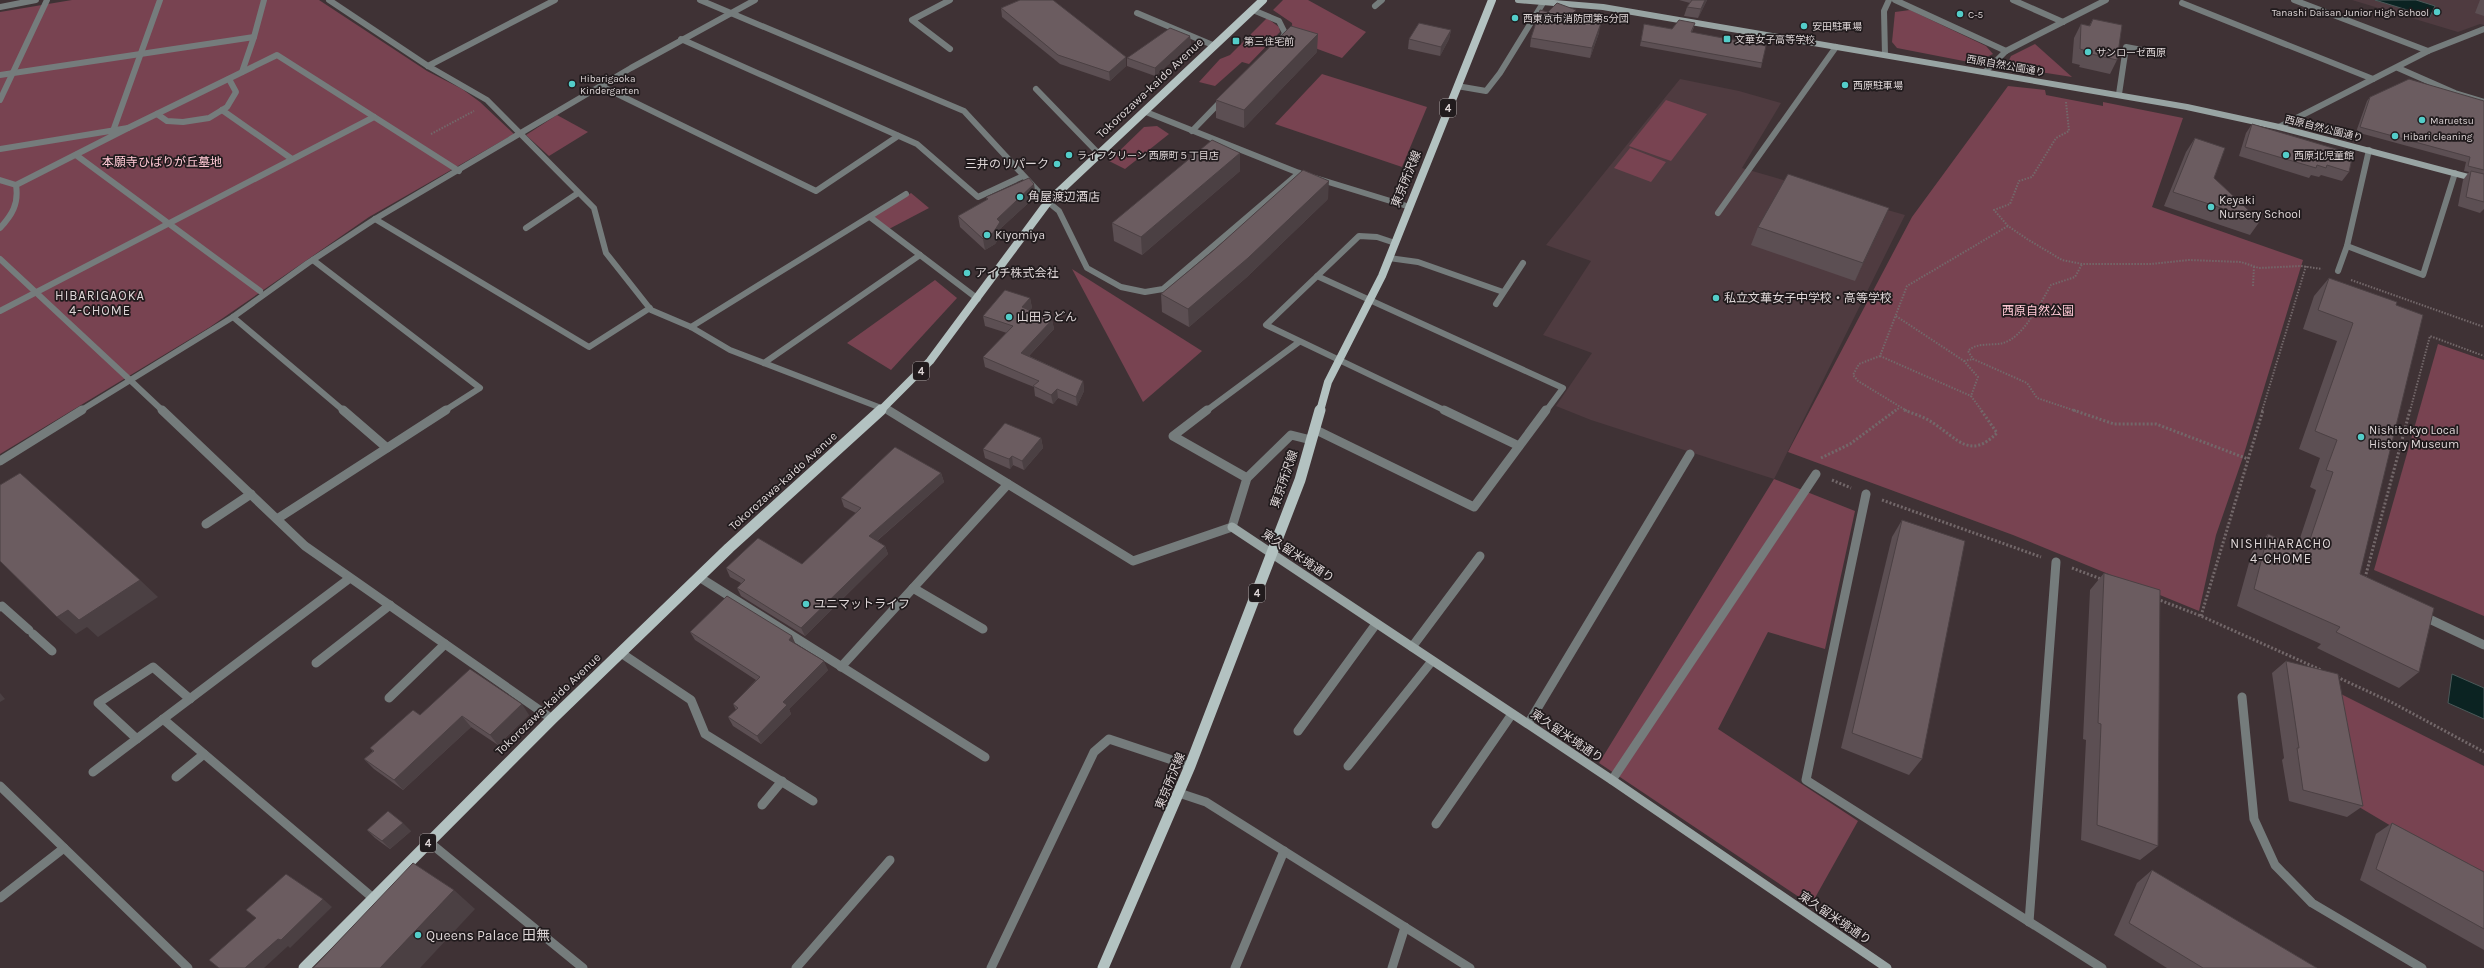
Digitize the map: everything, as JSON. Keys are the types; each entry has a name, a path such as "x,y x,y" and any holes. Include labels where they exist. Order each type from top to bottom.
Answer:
{"main road":[{"name":"Tokorozawa-kaido Avenue","path":"304,968 552,719 620,653 699,577 884,408 930,361 978,299 1048,202 1146,112 1263,0"},
{"name":"東京所沢線","path":"1103,968 1190,766 1300,480 1328,382 1338,360 1370,301 1389,258 1492,0"}],"street":[{"path":"0,7 36,0"},
{"path":"0,100 47,0"},
{"path":"113,131 160,0"},
{"path":"242,72 254,37 264,0"},
{"path":"329,0 428,66 464,84 489,102 594,208 606,253 650,308 691,327 730,350 884,408 1133,561 1232,527 1247,478 1291,435 1311,440"},
{"path":"428,66 555,0"},
{"path":"700,0 964,111 1022,176 1048,202 1059,210 1087,268 1121,287 1155,292 1163,289 1299,173"},
{"path":"0,461 233,317 313,260 375,219 459,171 681,39 755,0"},
{"path":"950,0 912,20 950,49"},
{"path":"1375,6 1382,0"},
{"name":"西原自然公園通り","path":"1518,0 1603,7 2119,94 2278,127 2484,181"},
{"path":"1884,55 1884,11 1889,0"},
{"path":"1895,0 2006,52"},
{"path":"2013,0 2063,22"},
{"path":"1985,72 2006,52 2106,0"},
{"path":"2294,0 2428,51"},
{"path":"1457,86 1486,91 1500,73 1543,3"},
{"path":"2182,3 2373,79"},
{"path":"1253,10 1279,21 1283,26 1283,38 1275,48"},
{"path":"1137,13 1215,46"},
{"path":"2278,127 2398,68 2428,51 2484,29"},
{"path":"0,75 254,37"},
{"path":"681,39 917,144 978,197 1022,176"},
{"path":"1718,213 1836,47"},
{"path":"2119,94 2126,47 2142,50"},
{"path":"0,180 16,185 128,128 277,56 459,171"},
{"path":"2398,68 2456,93 2484,102"},
{"path":"157,114 167,121 183,122 209,118 227,107 236,92 230,79"},
{"path":"601,86 816,191 898,136"},
{"path":"1036,89 1100,155"},
{"path":"1192,130 1230,92"},
{"path":"222,110 292,159"},
{"path":"1146,112 1299,173 1410,207"},
{"path":"0,311 374,117"},
{"path":"0,149 128,128"},
{"path":"2338,272 2347,246 2369,150"},
{"path":"76,155 260,291"},
{"path":"2347,246 2423,275 2455,173"},
{"path":"0,228 16,211 19,196 16,185"},
{"path":"526,228 578,193"},
{"path":"691,327 906,194"},
{"path":"870,217 978,299"},
{"path":"375,219 589,347 650,308"},
{"path":"1395,243 1376,237 1359,236 1266,325 1519,446"},
{"path":"764,363 920,255"},
{"path":"1389,258 1418,262 1504,292"},
{"path":"0,259 305,546 552,719"},
{"path":"277,519 480,388 313,260"},
{"path":"1496,304 1523,263"},
{"path":"1314,429 1474,507 1563,388 1317,276"},
{"path":"233,317 387,448"},
{"path":"1247,478 1173,436 1299,342"},
{"path":"1528,724 1690,454"},
{"path":"1612,780 1816,474"},
{"path":"841,666 1008,484"},
{"path":"206,524 251,494"},
{"path":"1866,494 1806,780 2102,968"},
{"name":"東久留米境通り","path":"1232,527 1612,780 1887,968"},
{"path":"1412,647 1480,556"},
{"path":"2029,922 2056,562"},
{"path":"699,577 985,757"},
{"path":"93,772 350,578"},
{"path":"913,588 983,629"},
{"path":"316,663 390,605"},
{"path":"0,606 2,606 52,651"},
{"path":"2412,611 2484,645"},
{"path":"1298,731 1376,624"},
{"path":"389,698 445,644"},
{"path":"620,653 691,700 705,734 813,801"},
{"path":"1348,766 1432,661"},
{"path":"137,739 98,703 153,667 190,699"},
{"path":"2242,697 2254,819 2274,865 2312,903 2422,968"},
{"path":"1436,824 1512,714"},
{"path":"163,719 373,898"},
{"path":"991,968 1094,752 1109,739 1190,766"},
{"path":"176,777 204,754"},
{"path":"762,805 782,781"},
{"path":"0,786 188,968"},
{"path":"1179,793 1206,802 1470,968"},
{"path":"429,842 583,968"},
{"path":"0,898 64,848"},
{"path":"1235,968 1284,851"},
{"path":"796,968 890,860"},
{"path":"1392,968 1405,927"}],"path":[{"path":"2066,99 2069,131 2056,138 2032,177 2019,181 2010,204 1994,210 2008,226 2062,260 2082,264 2151,264 2189,260 2241,262 2254,266 2306,266 2338,272 2349,279 2484,327"},
{"path":"415,143 489,102"},
{"path":"1880,356 1907,286 2008,226"},
{"path":"2082,264 2075,277 2051,285 2027,325 2004,343 1973,346 1968,351 1973,359 2027,383 2037,398 2114,424 2156,424 2248,459"},
{"path":"2253,286 2254,266"},
{"path":"2201,616 2306,266"},
{"path":"1896,316 1964,361 1978,377 1972,396"},
{"path":"2364,580 2430,336 2484,356"},
{"path":"1880,356 1972,396 1997,433 1986,444 1977,446 1962,444 1932,422 1899,408 1858,381 1853,375 1859,364 1880,356"},
{"path":"1964,361 1973,359"},
{"path":"1814,461 1850,444 1899,408"},
{"path":"1816,474 1866,494 2107,581"},
{"path":"2150,597 2201,616 2322,671"},
{"path":"2329,674 2393,703 2484,752"}],"shaded area":[{"name":"Tanashi Daisan Junior High School","path":"2352,0 2484,0 2484,25 2480,24 2458,32"},
{"name":"私立文華女子中学校・高等学校","path":"1680,79 1739,91 1781,103 1742,168 1905,215 1774,479 1591,420 1556,406 1592,353 1543,335 1591,261 1546,245"}],"green space":[{"name":"本願寺ひばりが丘墓地","path":"72,0 319,0 427,71 462,89 480,102 514,134 369,217 210,327 0,454 0,12"},
{"path":"1283,0 1308,0 1366,32 1342,58 1293,40 1292,23 1273,10"},
{"path":"1910,10 1986,46 1993,54 1974,63 1897,48 1892,42 1895,12"},
{"path":"1267,18 1279,27 1280,32 1249,64 1242,62 1215,86 1199,82 1220,59 1230,55"},
{"path":"2035,44 2072,77 2015,68 2009,60 2011,56"},
{"path":"1322,74 1427,107 1402,167 1275,124"},
{"name":"西原自然公園","path":"2008,86 2045,90 2046,95 2103,106 2103,102 2183,118 2152,207 2303,260 2243,457 2216,535 2199,611 2013,535 1788,452 1912,217"},
{"path":"1666,100 1707,114 1671,161 1629,146"},
{"path":"557,115 588,132 549,156 526,135"},
{"path":"1157,126 1169,134 1125,169 1109,161 1144,127"},
{"path":"1630,148 1666,162 1651,182 1614,168"},
{"path":"911,193 929,208 889,229 873,217"},
{"path":"1072,269 1202,351 1143,402"},
{"path":"935,280 957,298 891,370 847,343"},
{"path":"2438,344 2484,360 2484,616 2374,570"},
{"path":"1774,479 1855,511 1825,649 1768,632 1718,729 1858,821 1811,905 1599,763"},
{"path":"2331,689 2484,766 2484,881 2354,804"}],"water":[{"path":"2375,0 2416,0 2435,6 2430,17"},
{"path":"2452,674 2484,688 2484,719 2448,703"}],"building":[{"path":"1020,0 1053,0 1126,57 1109,72 1058,55 1001,8"},
{"path":"1692,0 1705,0 1701,9 1687,7"},
{"path":"1557,3 1576,10 1569,17 1601,23 1592,48 1531,38 1540,10 1548,12"},
{"path":"2093,19 2122,25 2117,60 2087,53 2087,51 2080,49 2081,24 2090,26"},
{"path":"1679,20 1695,23 1691,32 1766,46 1762,63 1641,41 1644,24 1672,29"},
{"path":"1419,23 1451,30 1441,47 1409,39"},
{"path":"1291,26 1318,34 1244,110 1216,100"},
{"path":"1170,28 1190,36 1155,68 1127,58"},
{"name":"Maruetsu","path":"2409,79 2484,101 2484,170 2468,166 2470,157 2360,127 2370,97"},
{"path":"2252,124 2353,154 2349,172 2327,165 2326,168 2317,165 2316,168 2245,147"},
{"path":"2195,138 2225,148 2214,178 2260,221 2173,192"},
{"path":"1212,140 1240,153 1141,237 1112,223"},
{"path":"1303,170 1329,181 1248,258 1188,309 1161,294 1214,250"},
{"path":"2471,171 2484,174 2484,202 2466,197"},
{"path":"1788,174 1889,208 1863,263 1758,227"},
{"path":"1029,178 1034,184 997,219 1000,222 993,233 983,239 958,216 988,199 986,197"},
{"path":"2329,278 2397,302 2396,305 2423,315 2360,574 2434,608 2419,672 2336,632 2340,627 2254,589 2268,534 2306,551 2333,472 2326,470 2337,440 2315,431 2353,323 2318,310"},
{"path":"1005,290 1030,298 1022,307 1052,320 1021,353 1083,381 1076,397 1057,389 1051,395 1033,386 1039,381 983,357 1013,326 983,316"},
{"path":"1005,423 1041,438 1022,461 1012,456 1009,459 983,449"},
{"path":"895,447 941,473 869,536 885,546 801,628 737,588 745,580 726,568 758,538 802,564 861,508 841,498"},
{"path":"20,473 140,580 79,620 68,610 57,617 0,561 0,485"},
{"path":"1902,520 1965,541 1922,759 1852,733"},
{"path":"2104,573 2160,590 2158,846 2097,825 2101,724 2098,723"},
{"path":"727,596 792,636 789,640 824,661 783,702 787,705 757,736 728,717 738,708 733,704 760,677 690,632"},
{"path":"2286,661 2338,674 2363,806 2303,790 2297,748 2299,748"},
{"path":"470,669 522,704 490,735 462,716 394,780 364,759 374,751 370,748 413,710 420,715"},
{"path":"388,811 403,823 382,841 367,830"},
{"path":"2392,823 2484,872 2484,929 2376,869"},
{"path":"413,863 454,890 380,968 313,968"},
{"path":"2152,870 2317,968 2203,968 2129,923"},
{"path":"286,874 323,899 281,940 278,939 245,968 219,968 209,960 256,918 246,910"}],"place":[{"name":"Tanashi Daisan Junior High School","path":"2437,12"},
{"name":"C-5","path":"1960,14"},
{"name":"西東京市消防団第5分団","path":"1515,18"},
{"name":"安田駐車場","path":"1804,26"},
{"name":"文華女子高等学校","path":"1727,39"},
{"name":"第三住宅前","path":"1236,41"},
{"name":"サンローゼ西原","path":"2088,52"},
{"name":"Hibarigaoka Kindergarten","path":"572,84"},
{"name":"西原駐車場","path":"1845,85"},
{"name":"Maruetsu","path":"2422,120"},
{"name":"Hibari cleaning","path":"2395,136"},
{"name":"ライフクリーン 西原町５丁目店","path":"1069,155"},
{"name":"西原北児童館","path":"2286,155"},
{"name":"三井のリパーク","path":"1057,164"},
{"name":"角屋渡辺酒店","path":"1020,197"},
{"name":"Keyaki Nursery School","path":"2211,207"},
{"name":"Kiyomiya","path":"987,235"},
{"name":"アイチ株式会社","path":"967,273"},
{"name":"私立文華女子中学校・高等学校","path":"1716,298"},
{"name":"山田うどん","path":"1009,317"},
{"name":"Nishitokyo Local History Museum","path":"2361,437"},
{"name":"ユニマットライフ","path":"806,604"},
{"name":"Queens Palace 田無","path":"418,935"}],"district":[{"name":"HIBARIGAOKA 4-CHOME","path":"100,302"},
{"name":"NISHIHARACHO 4-CHOME","path":"2281,550"}]}
